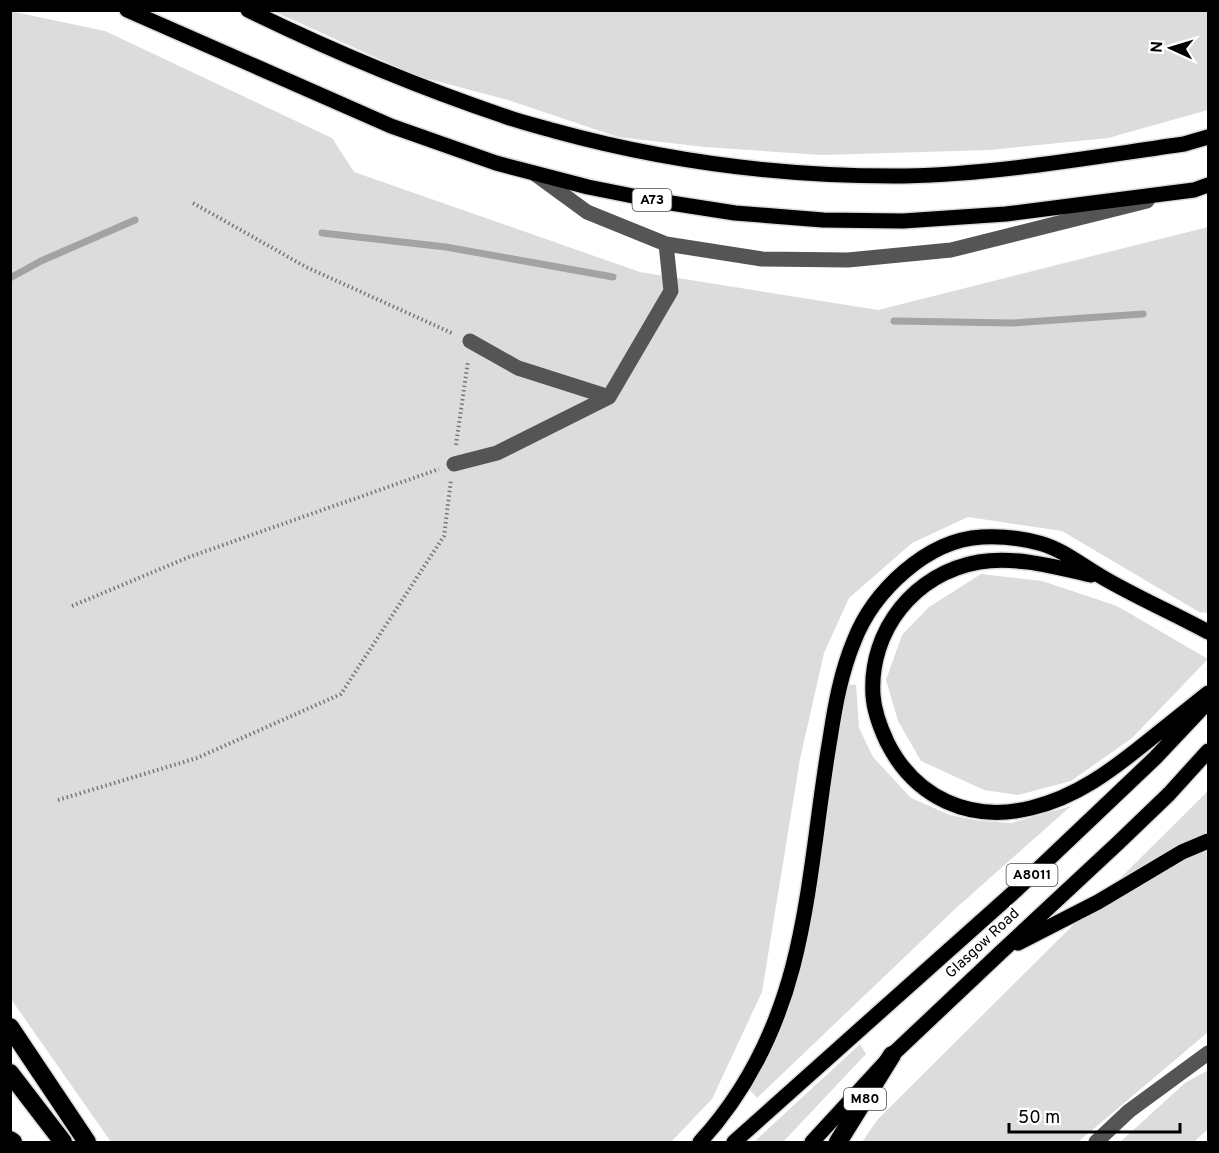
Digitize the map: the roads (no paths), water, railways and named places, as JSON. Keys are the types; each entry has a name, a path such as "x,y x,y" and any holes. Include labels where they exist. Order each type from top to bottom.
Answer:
{"highway":[{"path":"10,1027 87,1143"},
{"name":"M80","path":"838,1143 892,1055"},
{"path":"10,1073 63,1143"}],"main road":[{"name":"A73","path":"127,10 391,126 496,163 588,188 658,201 735,213 823,220 903,221 1006,214 1201,187"},
{"path":"248,10 401,77 505,117 665,157 823,174 906,176 998,170 1184,144 1209,137"},
{"path":"700,1143 750,1074 770,1035 782,1001 803,923 825,766 837,699 854,640 878,599 893,581 916,562 942,548 962,541 980,537 1020,539 1041,544 1066,555 1103,578 1209,632"},
{"path":"1103,578 1020,561 997,560 978,562 953,570 917,590 904,602 894,617 878,652 874,667 875,711 880,729 900,765 924,788 942,799 963,807 995,812 1014,812 1072,793 1109,772 1209,693"},
{"name":"A8011","path":"734,1143 1016,891 1155,758 1209,701"},
{"name":"Glasgow Road","path":"812,1143 892,1055 1118,843 1169,794 1209,751"},
{"path":"1000,953 1098,902 1182,852 1209,841"}],"street":[{"path":"532,172 587,212 666,244 762,259 848,260 951,250 1201,187"},
{"path":"454,464 497,453 609,397 671,291 666,244"},
{"path":"470,341 518,368 609,397"},
{"path":"1096,1143 1129,1111 1209,1053"}],"waterway":[{"path":"10,278 41,261 135,220"},
{"path":"322,233 446,247 613,277"},
{"path":"894,321 1013,323 1143,314"}]}
